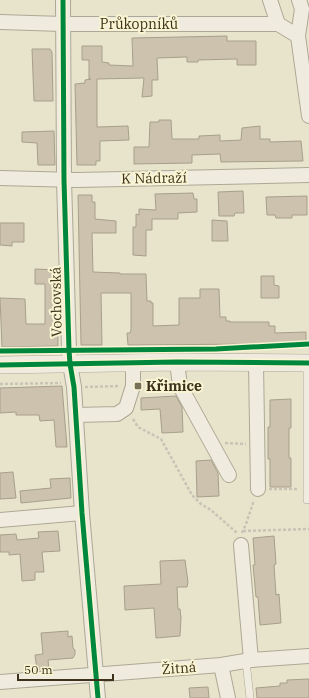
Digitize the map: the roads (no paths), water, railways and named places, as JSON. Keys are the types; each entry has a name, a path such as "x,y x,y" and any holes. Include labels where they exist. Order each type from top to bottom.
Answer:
{"street":[{"name":"Vochovská","path":"63,0 64,180 70,364 74,387 82,513 98,698"},
{"path":"270,0 278,24 298,36"},
{"path":"299,0 302,9 298,36 309,116"},
{"name":"Průkopníků","path":"0,22 63,24 278,24"},
{"name":"K Nádraží","path":"0,178 64,180 309,175"},
{"path":"0,365 177,362 308,363"},
{"path":"177,362 180,386 229,475"},
{"path":"76,415 117,414 126,408 133,386 133,363"},
{"path":"256,363 256,444 258,489"},
{"path":"0,520 82,513"},
{"path":"241,545 249,660"},
{"name":"Žitná","path":"0,682 309,656"},
{"path":"221,664 228,698"}],"lane":[{"path":"307,500 308,363"},
{"path":"249,660 250,698"}],"place":[{"name":"Křimice","path":"138,386"}]}
